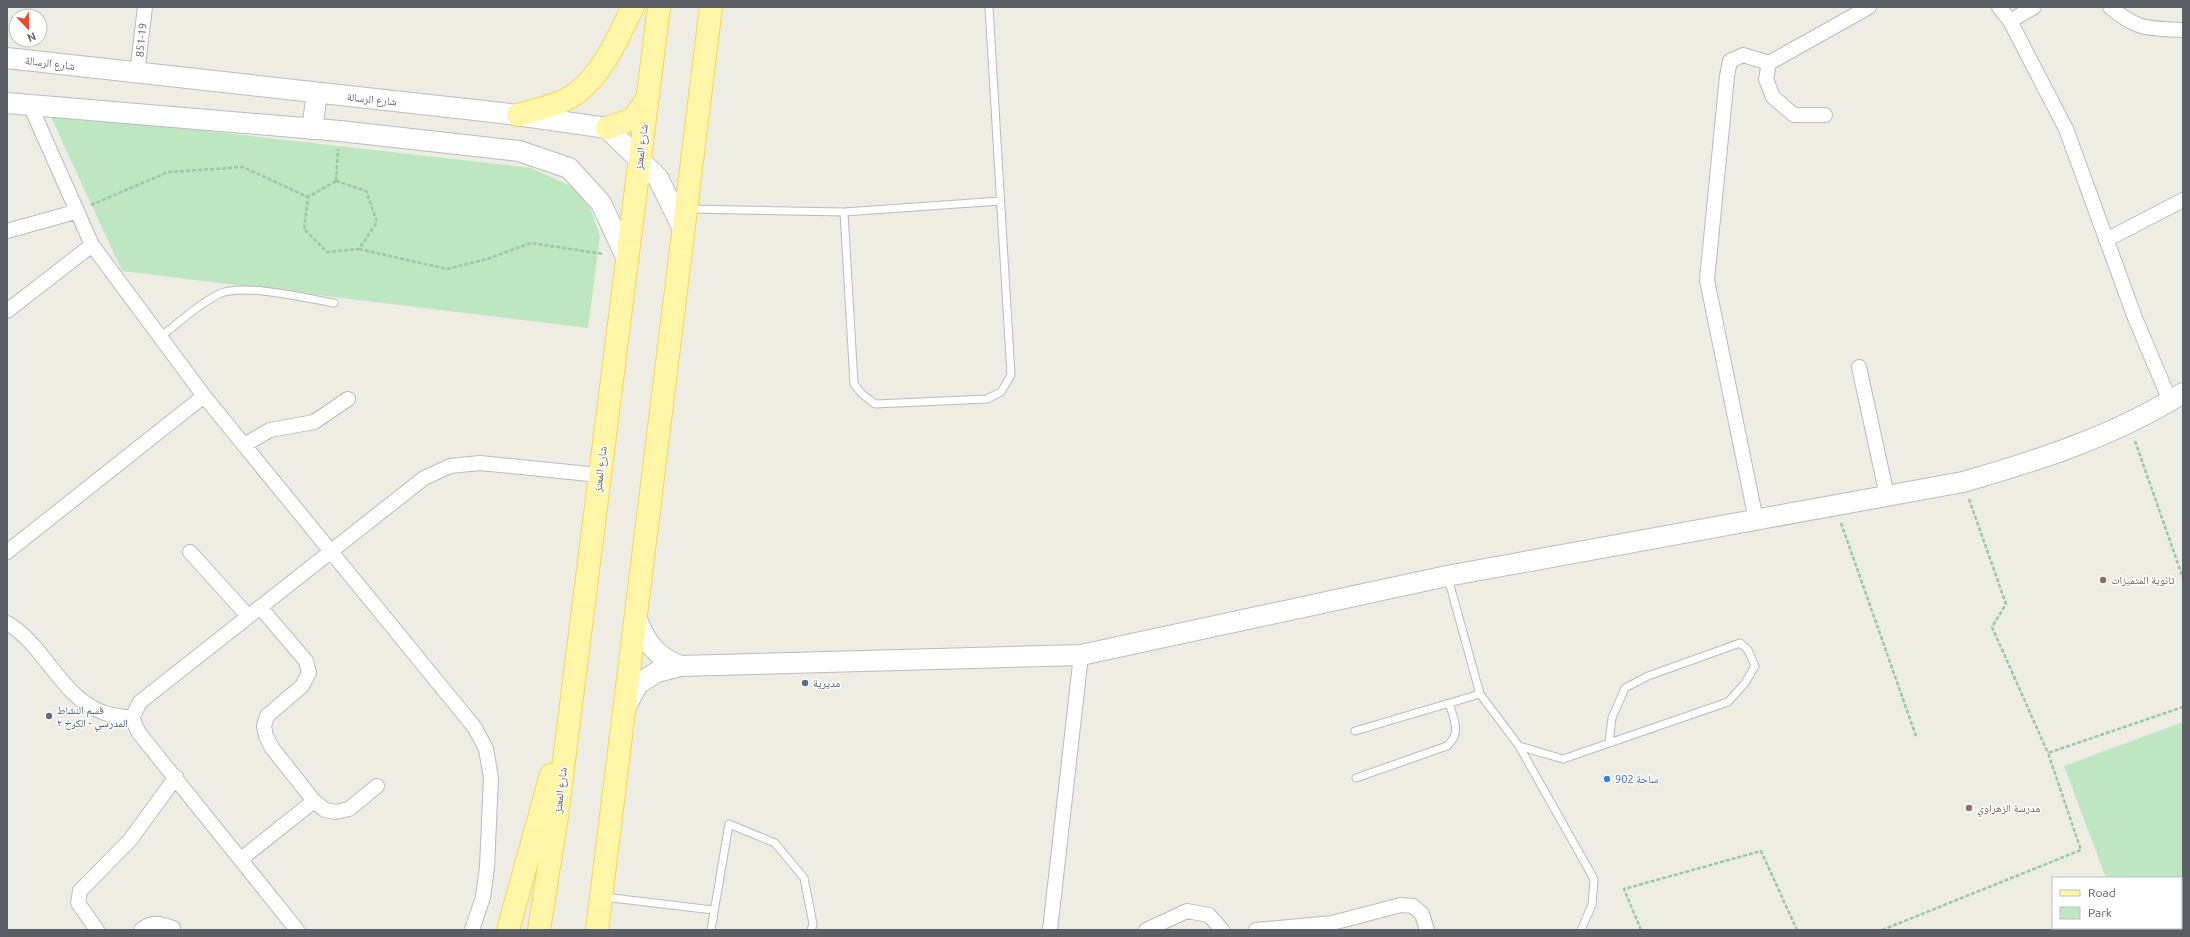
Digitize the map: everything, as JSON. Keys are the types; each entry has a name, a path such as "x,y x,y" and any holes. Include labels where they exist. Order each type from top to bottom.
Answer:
{"main road":[{"path":"518,115 548,106 578,92 602,66 634,7"},
{"name":"شارع المعتز","path":"539,930 557,816 626,257 659,7"},
{"path":"597,930 637,620 711,7"},
{"path":"607,128 633,119 647,99"},
{"path":"508,930 571,704"}],"street":[{"name":"851-19","path":"138,73 145,7"},
{"path":"1756,520 1708,280 1727,76 1730,60 1743,55 1769,63 1869,7"},
{"path":"626,706 638,684 657,672 680,666 1081,655 1447,576 1963,482 2036,461 2129,424 2176,397 2135,318 2066,129 2010,21 1999,7"},
{"path":"2010,21 2034,7"},
{"path":"2110,7 2124,19 2140,27 2183,30"},
{"name":"شارع الرسالة","path":"7,58 518,115 607,128"},
{"path":"1769,63 1766,78 1773,96 1794,115 1825,115"},
{"path":"312,129 317,93"},
{"path":"7,103 340,131 518,151 569,168 601,203 626,257"},
{"path":"30,105 76,212 92,245 204,396 475,728 486,749 491,778 487,867 483,897 472,930"},
{"path":"607,128 640,158 658,178 684,231"},
{"path":"2106,240 2183,200"},
{"path":"7,231 76,212"},
{"path":"7,311 92,245"},
{"path":"1859,367 1887,496"},
{"path":"7,552 204,396"},
{"path":"244,445 270,430 314,422 348,399"},
{"path":"297,930 176,777 138,733 132,718 140,702 424,478 450,466 480,463 599,475"},
{"path":"190,552 248,616"},
{"path":"260,607 306,661 309,673 302,686 267,716 264,726 266,736 272,748 314,801 325,810 336,812 349,809 377,786"},
{"path":"637,620 646,642 666,660 680,666"},
{"path":"10,630 26,636 77,697 102,712 132,718"},
{"path":"1050,930 1081,655"},
{"path":"97,930 78,903 80,891 130,840 176,777"},
{"path":"241,859 314,801"},
{"path":"1256,930 1332,924 1401,905 1413,906 1422,914 1427,930"},
{"path":"1146,930 1187,911 1208,915 1222,930"},
{"path":"141,930 148,925 160,923 173,928"}],"lane":[{"path":"844,212 854,384 862,394 875,404 987,399 1001,392 1011,375 989,7"},
{"path":"686,209 844,212 1000,201"},
{"path":"160,338 201,305 220,294 242,289 334,303"},
{"path":"1447,576 1480,694 1519,746 1594,879 1592,905 1581,930"},
{"path":"1519,746 1563,759 1728,702 1745,683 1755,666 1748,650 1740,643 1648,676 1625,688 1612,718 1609,743"},
{"path":"1355,731 1480,694"},
{"path":"1356,778 1447,746 1454,740 1458,730 1449,703"},
{"path":"711,930 713,910 729,824 775,843 804,878 813,924 811,930"},
{"path":"602,896 713,910"}],"path":[{"path":"336,180 340,131"},
{"path":"76,212 168,172 243,167 308,197"},
{"path":"308,197 336,180"},
{"path":"336,180 366,191 377,222 359,249"},
{"path":"308,197 304,229 327,252 359,249 447,269 487,259 531,243 626,257"},
{"path":"2129,424 2183,578"},
{"path":"1882,930 2081,850 2048,753 1992,627 2006,604 1963,482"},
{"path":"1835,505 1916,736"},
{"path":"2048,753 2183,707"},
{"path":"1641,930 1624,889 1761,851 1797,930"}],"green space":[{"path":"49,113 531,168 573,187 591,210 600,236 588,328 122,271"},
{"path":"2183,722 2183,930 2125,930 2182,929 2182,877 2106,877 2064,766"}],"place":[{"name":"ثانوية المتميزات","path":"2103,580"},
{"name":"مديرية","path":"805,683"},
{"name":"قسم النشاط المدرسي - الكرخ ٢","path":"49,716"},
{"name":"ساحة 902","path":"1607,779"},
{"name":"مدرسة الزهراوي","path":"1969,808"}]}
